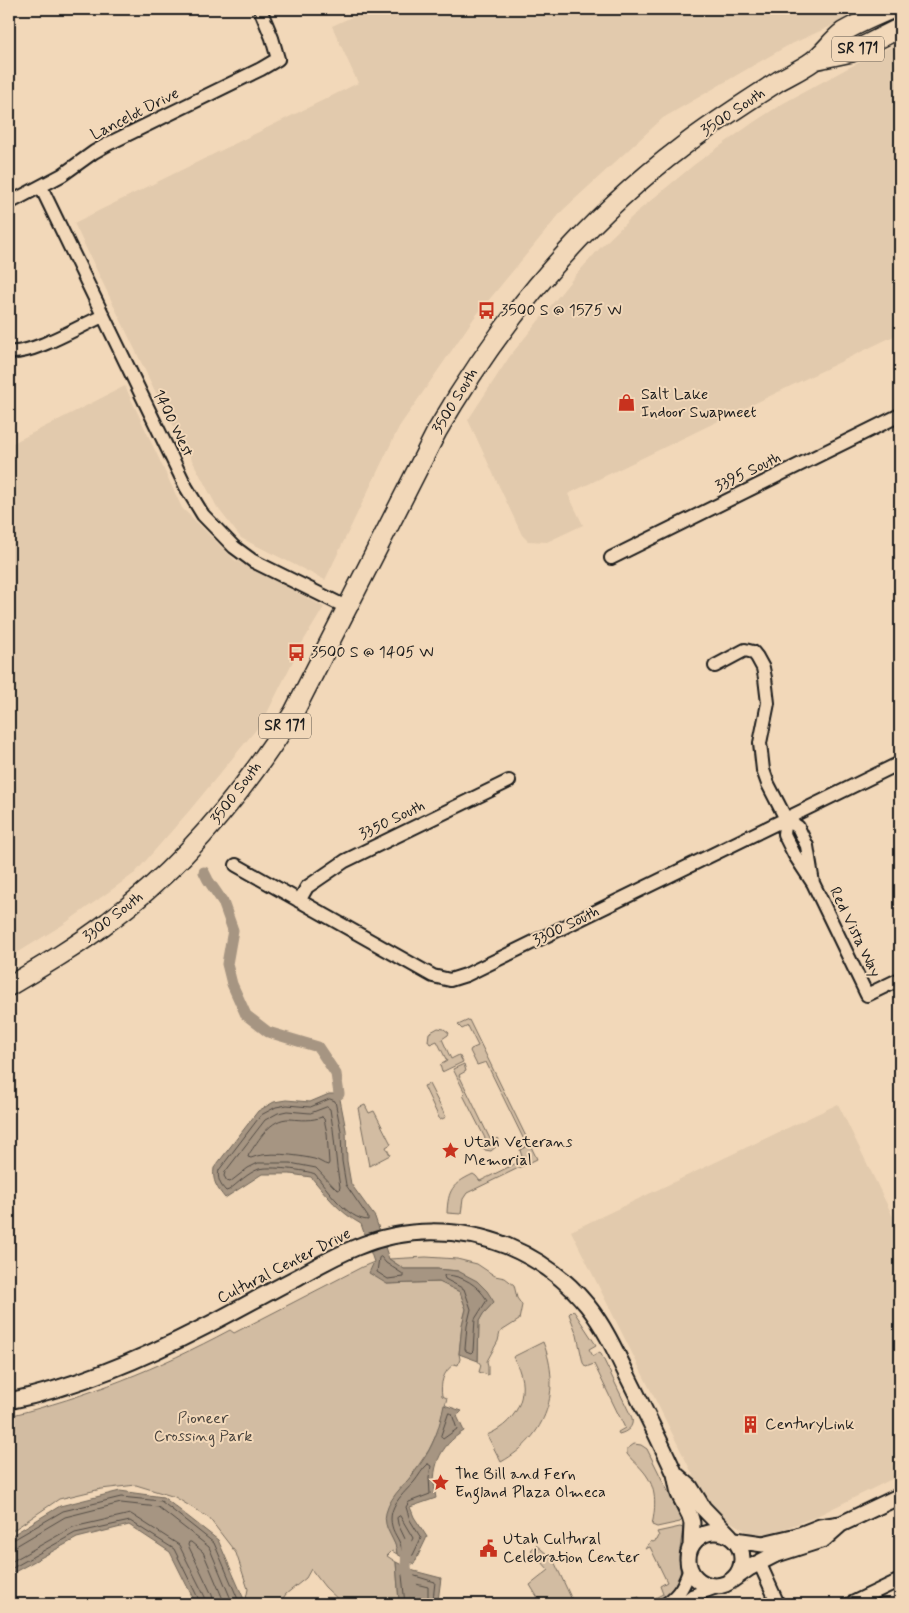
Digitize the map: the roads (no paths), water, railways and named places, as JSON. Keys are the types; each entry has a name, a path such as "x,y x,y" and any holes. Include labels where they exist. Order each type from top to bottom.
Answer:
{"main road":[{"name":"3500 South","path":"206,833 272,746 290,719 348,608 436,431 499,334 550,272 598,220 632,188 682,147 725,116 813,61 842,33 891,9"},
{"name":"3500 South","path":"813,61 852,52 900,28"},
{"name":"3300 South","path":"9,986 109,922 158,881 206,833"}],"street":[{"name":"Lancelot Drive","path":"9,203 62,175 110,143 260,70 278,59 260,9"},
{"name":"1400 West","path":"41,187 186,487 203,515 234,547 253,561 348,608"},
{"path":"9,352 16,353 30,350 103,316"},
{"name":"3395 South","path":"611,558 900,415"},
{"name":"Red Vista Way","path":"715,666 745,650 753,652 760,661 766,678 768,703 760,743 762,764 768,784 786,819 798,827 807,846 813,883 867,995 900,979"},
{"name":"3300 South","path":"236,865 433,976 450,980 466,975 900,763"},
{"name":"3350 South","path":"299,901 307,887 345,861 509,781"},
{"name":"Cultural Center Drive","path":"9,1401 70,1384 155,1351 333,1258 375,1240 415,1233 440,1232 479,1237 512,1248 540,1263 574,1291 597,1319 614,1348 676,1474 679,1494 690,1516 691,1546"},
{"name":"Cultural Center Drive","path":"676,1474 690,1487 703,1508 732,1538"},
{"path":"681,1604 692,1596 726,1583 759,1562 786,1550 824,1539 841,1524 900,1496"},
{"path":"666,1604 683,1589 690,1568 689,1553 691,1546 696,1540 708,1533 715,1532 732,1538 763,1544 797,1536 820,1527 841,1524"},
{"path":"690,1568 693,1574 704,1584 726,1583 738,1574 742,1560 740,1546 732,1538"},
{"path":"759,1562 778,1604"},
{"path":"850,1604 900,1580"}],"water":[{"path":"329,1094 339,1094 346,1130 347,1161 351,1184 375,1217 389,1259 404,1269 458,1271 477,1281 494,1302 479,1321 478,1361 459,1354 466,1309 460,1292 439,1282 387,1284 369,1273 374,1262 361,1224 340,1209 311,1177 290,1174 262,1174 225,1198 217,1188 214,1181 214,1168 258,1111 274,1102 286,1100 310,1102"},
{"path":"444,1405 462,1411 457,1416 464,1431 448,1444 438,1459 434,1477 436,1498 410,1507 427,1537 414,1564 397,1554 395,1544 386,1524 386,1513 392,1499 415,1472 429,1451 438,1429"},
{"path":"120,1491 163,1497 218,1540 246,1604 196,1604 170,1552 129,1525 77,1538 9,1575 9,1537 60,1506"},
{"path":"396,1562 414,1571 441,1578 438,1601 455,1601 455,1604 401,1604 399,1602"}],"waterway":[{"path":"204,872 223,902 233,930 227,964 232,984 246,1015 268,1032 318,1047 336,1074 339,1094"},
{"path":"407,1544 406,1568 419,1604"}],"place":[{"name":"3500 S @ 1575 W","path":"487,310"},
{"name":"Salt Lake Indoor Swapmeet","path":"627,403"},
{"name":"3500 S @ 1405 W","path":"297,652"},
{"name":"Utah Veterans Memorial","path":"450,1151"},
{"name":"CenturyLink","path":"751,1424"},
{"name":"The Bill and Fern England Plaza Olmeca","path":"441,1483"},
{"name":"Utah Cultural Celebration Center","path":"489,1548"}],"park label":[{"name":"Pioneer Crossing Park","path":"203,1427"}]}
